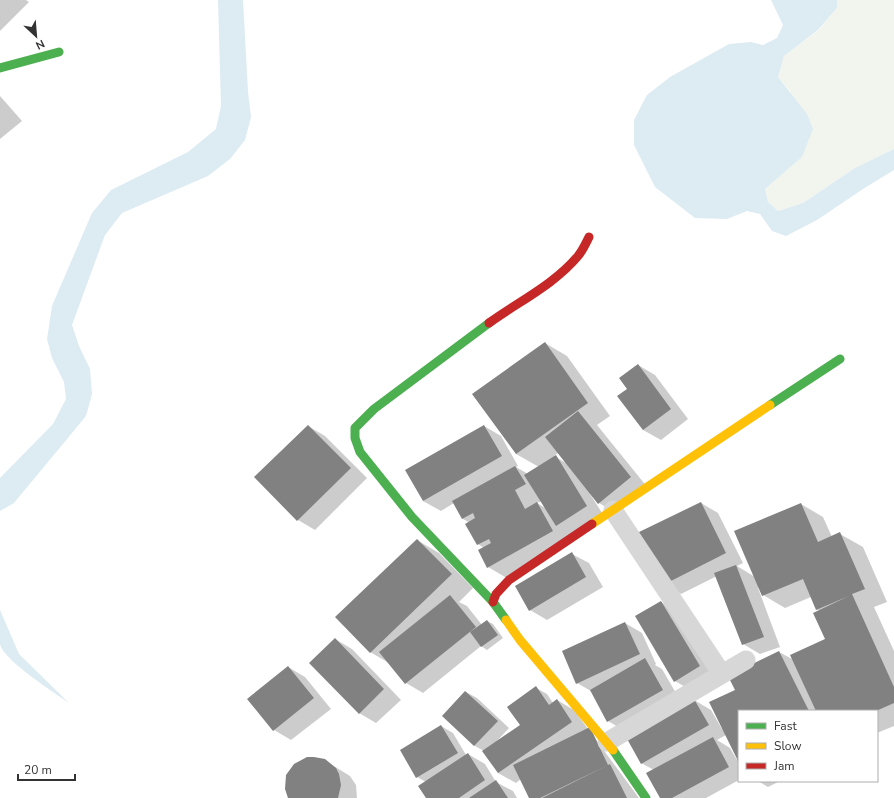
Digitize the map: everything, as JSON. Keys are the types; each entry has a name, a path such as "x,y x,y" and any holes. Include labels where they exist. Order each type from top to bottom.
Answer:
{"street":[{"path":"0,68 59,52"},
{"path":"589,237 579,255 565,270 545,286 511,307 473,334 374,409 355,428 355,438 360,452 412,517 493,602 520,640 607,742 646,798"},
{"path":"493,602 496,594 509,580 840,359"},
{"path":"613,510 722,674"},
{"path":"607,742 746,660"}],"shaded area":[{"path":"218,0 243,0 248,92 251,117 245,140 230,159 208,176 122,213 105,235 72,325 79,346 90,369 92,394 86,416 14,503 0,511 0,478 53,424 66,399 64,382 52,358 47,339 52,306 92,213 111,190 188,152 216,129 221,106"},
{"path":"771,0 837,0 837,8 818,30 784,56 778,77 807,114 813,129 802,157 765,189 768,202 778,211 803,203 855,168 894,149 894,170 817,220 786,236 772,231 760,214 747,211 727,219 695,218 655,187 634,145 634,120 647,95 670,77 729,44 751,42 763,45 777,38 783,25"},
{"path":"837,0 894,0 894,149 855,168 803,203 778,211 768,202 765,189 802,157 790,91 778,77 784,56 819,30 837,8"},
{"path":"0,610 19,654 69,703 30,676 3,651 0,644"}],"building":[{"path":"545,342 588,403 516,454 472,394"},
{"path":"638,364 671,409 643,430 617,396 627,389 619,378"},
{"path":"578,411 631,477 598,504 545,437"},
{"path":"308,425 351,468 297,521 254,477"},
{"path":"484,425 502,456 423,501 405,470"},
{"path":"556,455 587,506 556,526 524,475"},
{"path":"515,466 526,484 515,490 525,509 537,502 553,531 487,568 478,550 491,543 489,539 477,545 465,524 475,518 473,513 462,519 452,501"},
{"path":"701,502 726,553 663,585 637,533"},
{"path":"801,503 818,542 840,532 865,589 852,594 894,687 894,703 878,710 816,710 790,655 825,639 813,613 849,596 816,610 803,579 762,596 734,531"},
{"path":"417,539 452,574 370,653 335,617"},
{"path":"572,552 586,577 529,611 515,586"},
{"path":"736,565 764,637 742,645 714,573"},
{"path":"450,595 476,627 405,684 379,652"},
{"path":"661,601 700,666 674,682 635,616"},
{"path":"487,620 498,635 481,647 470,632"},
{"path":"625,622 640,654 576,684 562,651"},
{"path":"335,638 384,689 359,714 309,663"},
{"path":"779,651 808,710 738,710 738,761 709,702 735,690 728,676"},
{"path":"645,658 663,690 607,722 590,690"},
{"path":"288,666 314,698 273,731 247,699"},
{"path":"536,686 549,705 557,699 572,722 498,773 482,751 520,725 507,707"},
{"path":"465,691 498,721 474,746 442,716"},
{"path":"694,699 709,725 641,764 626,737"},
{"path":"441,725 458,753 416,778 400,750"},
{"path":"590,727 608,765 540,798 529,798 513,765"},
{"path":"713,737 729,767 672,798 660,798 646,773"},
{"path":"468,753 485,780 459,798 426,798 418,786"},
{"path":"307,757 325,759 336,768 341,785 338,798 288,798 285,789 286,775 294,764"},
{"path":"610,764 627,798 542,798"},
{"path":"496,780 508,798 469,798"}],"traffic: fast":[{"path":"0,68 59,52"},
{"path":"489,323 374,409 355,428 355,438 360,452 412,517 493,602 506,620"},
{"path":"770,405 840,359"},
{"path":"613,750 646,798"}],"traffic: slow":[{"path":"592,524 770,405"},
{"path":"506,620 520,640 613,750"}],"traffic: jam":[{"path":"489,323 536,292 569,266 583,249 589,237"},
{"path":"493,602 496,594 509,580 592,524"}]}
